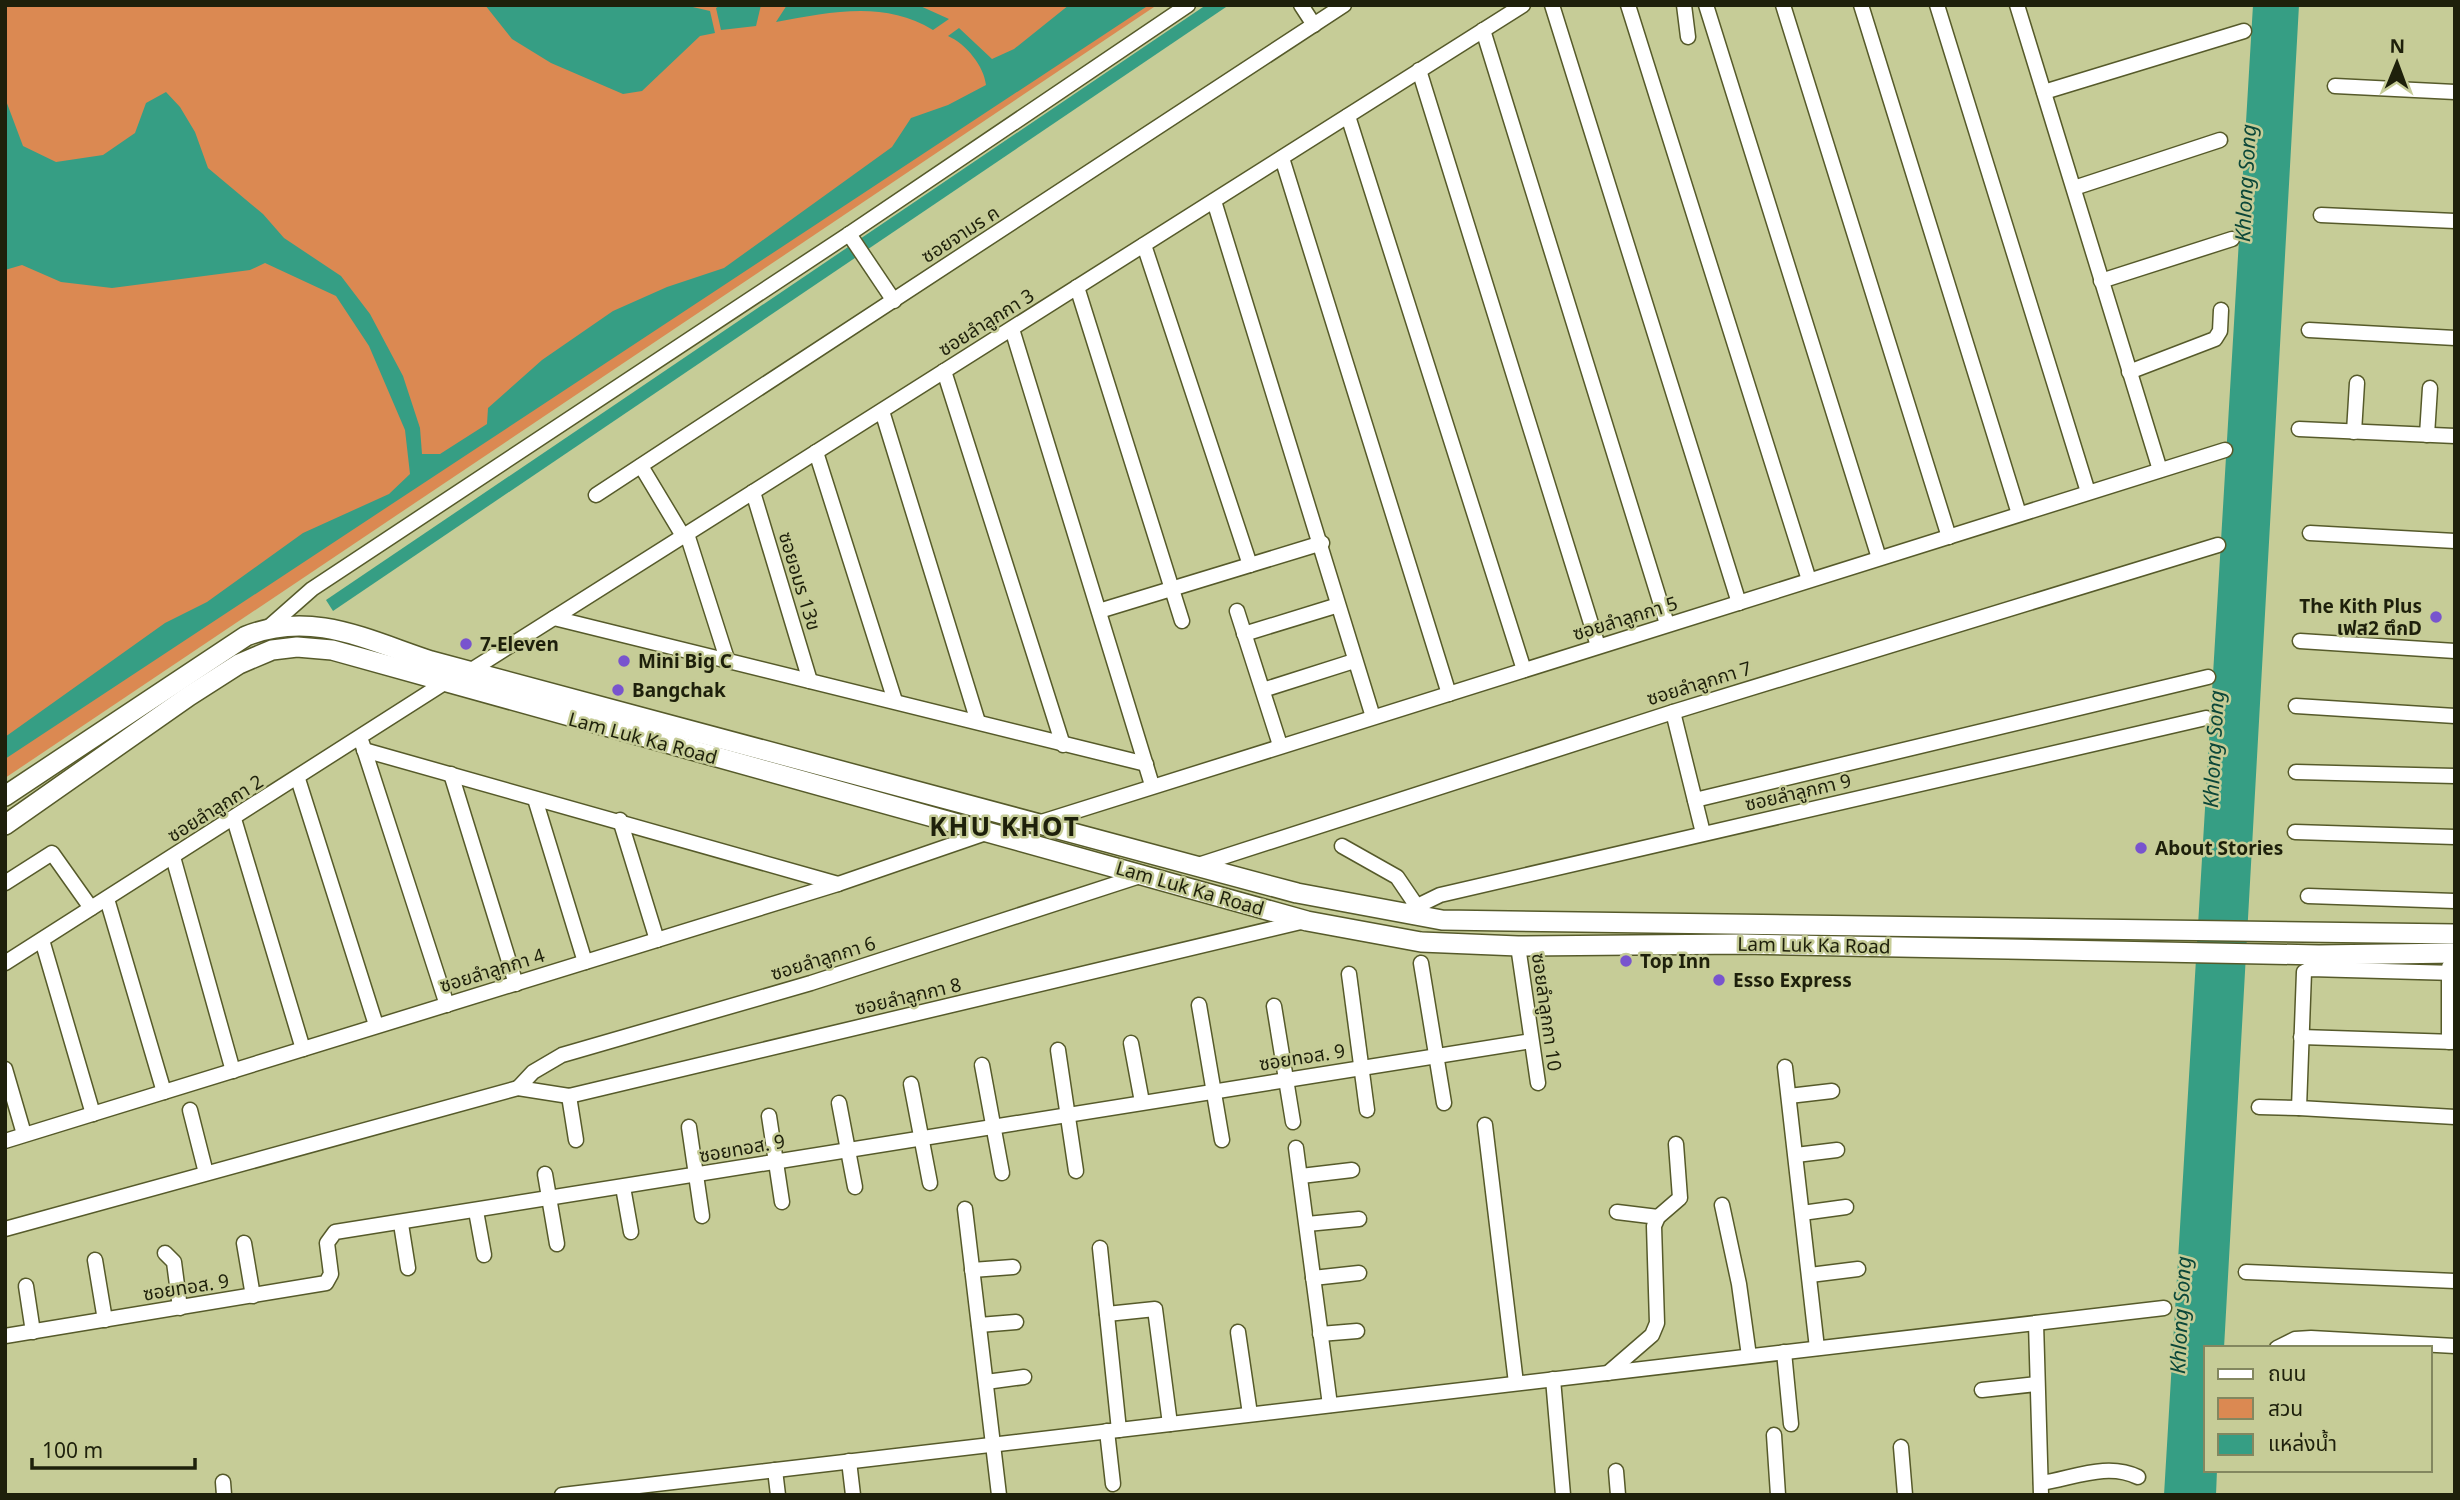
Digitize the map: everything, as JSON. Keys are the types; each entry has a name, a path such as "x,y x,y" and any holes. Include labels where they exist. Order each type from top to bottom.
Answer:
{"main road":[{"name":"Lam Luk Ka Road","path":"5,796 246,636 270,626 313,625 342,630 470,671 1297,893 1408,909 1442,920 2455,933"},
{"name":"Lam Luk Ka Road","path":"7,820 189,695 239,664 272,650 297,646 332,650 1307,921 1410,940 1518,946 1609,944 2319,954 2452,963"},
{"path":"1607,923 1609,944"}],"street":[{"path":"270,626 312,589 857,244 1188,5"},
{"path":"1301,5 1314,25"},
{"name":"ซอยจามร ค","path":"596,495 1344,5"},
{"name":"ซอยลำลูกกา 3","path":"470,671 1523,5"},
{"path":"1552,5 1739,603"},
{"path":"1628,5 1809,580"},
{"path":"1684,5 1688,37"},
{"path":"1706,5 1879,558"},
{"path":"1783,5 1949,537"},
{"path":"1861,5 2019,514"},
{"path":"1937,5 2088,492"},
{"path":"2017,5 2160,470"},
{"path":"1483,30 1668,624"},
{"path":"2044,92 2244,31"},
{"path":"1419,70 1598,646"},
{"path":"2335,86 2455,92"},
{"path":"1348,116 1524,670"},
{"path":"2074,188 2220,139"},
{"path":"1282,158 1449,694"},
{"path":"1214,201 1322,543 1373,717"},
{"path":"2321,215 2455,221"},
{"path":"2101,281 2232,239"},
{"path":"857,244 894,301"},
{"path":"1144,245 1250,565"},
{"path":"1077,287 1182,621"},
{"path":"2129,372 2215,339 2220,331 2221,310"},
{"path":"1012,329 1152,785"},
{"path":"2309,330 2455,338"},
{"path":"944,371 1063,744"},
{"path":"2354,432 2357,383"},
{"path":"2427,435 2430,388"},
{"path":"882,411 978,722"},
{"path":"2300,429 2455,436"},
{"name":"ซอยลำลูกกา 5","path":"1037,823 2225,450"},
{"path":"816,452 895,701"},
{"path":"641,466 685,535 727,659"},
{"name":"ซอยอมร 13ข","path":"753,492 810,681"},
{"path":"2311,534 2455,541"},
{"path":"1099,611 1322,543"},
{"name":"ซอยลำลูกกา 7","path":"1195,866 1673,712 2102,578 2218,545"},
{"path":"1244,634 1332,607"},
{"path":"1237,611 1280,745"},
{"path":"554,618 1146,764"},
{"path":"2300,641 2455,651"},
{"path":"1262,690 1351,662"},
{"path":"1695,800 2207,677"},
{"name":"ซอยลำลูกกา 2","path":"5,963 298,779 363,745 444,683"},
{"path":"2296,706 2455,716"},
{"path":"1673,712 1703,834"},
{"name":"ซอยลำลูกกา 9","path":"1408,909 1440,895 2206,718"},
{"path":"363,745 535,799 620,820 838,884"},
{"path":"363,745 447,1005"},
{"path":"2296,772 2455,776"},
{"path":"451,774 516,984"},
{"path":"298,779 376,1025"},
{"path":"535,799 585,962"},
{"path":"234,819 303,1049"},
{"path":"620,820 657,940"},
{"name":"ซอยลำลูกกา 4","path":"5,1141 838,884 989,832"},
{"path":"2295,832 2455,838"},
{"path":"1342,846 1397,877 1408,909"},
{"path":"5,883 52,853 91,908"},
{"path":"173,858 233,1071"},
{"name":"ซอยลำลูกกา 6","path":"519,1088 533,1072 562,1055 811,982 1145,874"},
{"path":"2308,896 2455,901"},
{"path":"107,899 164,1092"},
{"name":"ซอยลำลูกกา 8","path":"519,1088 569,1096 1307,921"},
{"path":"43,940 93,1114"},
{"name":"ซอยลำลูกกา 10","path":"1518,946 1538,1083"},
{"path":"1421,963 1444,1104"},
{"path":"2298,1108 2301,1037 2304,972 2310,969 2452,963 2452,1042 2301,1037"},
{"path":"1349,974 1367,1110"},
{"path":"1199,1005 1222,1140"},
{"path":"1274,1006 1293,1122"},
{"name":"ซอยทอส. 9","path":"5,1336 326,1283 331,1274 327,1243 335,1233 1531,1041"},
{"path":"1131,1043 1142,1102"},
{"path":"1058,1050 1076,1171"},
{"path":"982,1065 1002,1173"},
{"path":"1785,1067 1817,1348"},
{"path":"5,1069 24,1135"},
{"path":"911,1084 930,1183"},
{"path":"5,1228 519,1088"},
{"path":"1789,1096 1832,1091"},
{"path":"569,1096 576,1140"},
{"path":"839,1103 855,1187"},
{"path":"2259,1107 2455,1117"},
{"path":"190,1110 206,1173"},
{"path":"769,1116 778,1161 782,1202"},
{"path":"1485,1125 1516,1383"},
{"path":"689,1127 702,1216"},
{"path":"1608,1373 1652,1335 1657,1323 1653,1240 1658,1217 1680,1198 1676,1144"},
{"path":"1296,1148 1330,1405"},
{"path":"1796,1155 1837,1150"},
{"path":"1301,1176 1352,1170"},
{"path":"545,1174 557,1244"},
{"path":"623,1187 631,1232"},
{"path":"1722,1205 1739,1284 1749,1356"},
{"path":"1802,1213 1846,1207"},
{"path":"965,1209 999,1495"},
{"path":"477,1212 484,1255"},
{"path":"1617,1212 1658,1217"},
{"path":"1307,1224 1359,1219"},
{"path":"401,1224 408,1268"},
{"path":"244,1243 253,1296"},
{"path":"1100,1248 1107,1314 1113,1484"},
{"path":"165,1253 174,1262 180,1308"},
{"path":"95,1260 105,1320"},
{"path":"972,1270 1013,1267"},
{"path":"1810,1275 1858,1269"},
{"path":"2246,1272 2455,1281"},
{"path":"1313,1278 1359,1273"},
{"path":"26,1286 33,1332"},
{"path":"570,1494 2164,1308"},
{"path":"1107,1314 1155,1309 1170,1424"},
{"path":"979,1325 1016,1322"},
{"path":"2036,1323 2041,1489 2106,1469 2118,1469 2138,1477"},
{"path":"1320,1334 1357,1331"},
{"path":"1238,1332 1250,1415"},
{"path":"2281,1346 2295,1339 2311,1338 2455,1346"},
{"path":"1784,1352 1791,1424"},
{"path":"986,1382 1024,1377"},
{"path":"1553,1379 1563,1495"},
{"path":"1982,1390 2037,1384"},
{"path":"1774,1435 1778,1495"},
{"path":"1902,1447 1905,1495"},
{"path":"849,1461 853,1495"},
{"path":"775,1470 778,1495"},
{"path":"1616,1471 1618,1495"}],"green space":[{"path":"5,5 1157,5 5,778"}],"water":[{"path":"485,5 684,5 710,11 715,33 700,36 642,91 623,94 551,63 512,39"},
{"path":"721,5 761,5 756,26 721,30 716,8"},
{"path":"787,5 918,5 949,19 933,30 896,15 857,11 776,22"},
{"path":"1069,5 1149,5 5,759 5,737 165,623 207,602 303,533 389,494 410,474 405,430 369,346 336,296 265,263 250,270 112,288 61,282 22,265 5,270 5,98 23,146 56,162 103,155 135,133 146,103 166,92 180,107 195,132 208,168 263,214 284,238 341,276 370,314 403,376 420,428 422,454 440,454 487,424 488,408 542,360 613,311 667,287 724,268 892,147 911,118 948,105 986,85 982,70 973,56 948,36 959,28 992,59 1014,49"},
{"path":"1206,5 1229,5 333,611 326,600"},
{"name":"Khlong Song","path":"2253,5 2299,5 2224,1346 2204,1346 2204,1472 2217,1472 2216,1495 2164,1495"}],"place":[{"name":"The Kith Plus เฟส2 ตึกD","path":"2436,617"},
{"name":"7-Eleven","path":"466,644"},
{"name":"Mini Big C","path":"624,661"},
{"name":"Bangchak","path":"618,690"},
{"name":"About Stories","path":"2141,848"},
{"name":"Top Inn","path":"1626,961"},
{"name":"Esso Express","path":"1719,980"}],"district":[{"name":"KHU KHOT","path":"1005,826"}]}
